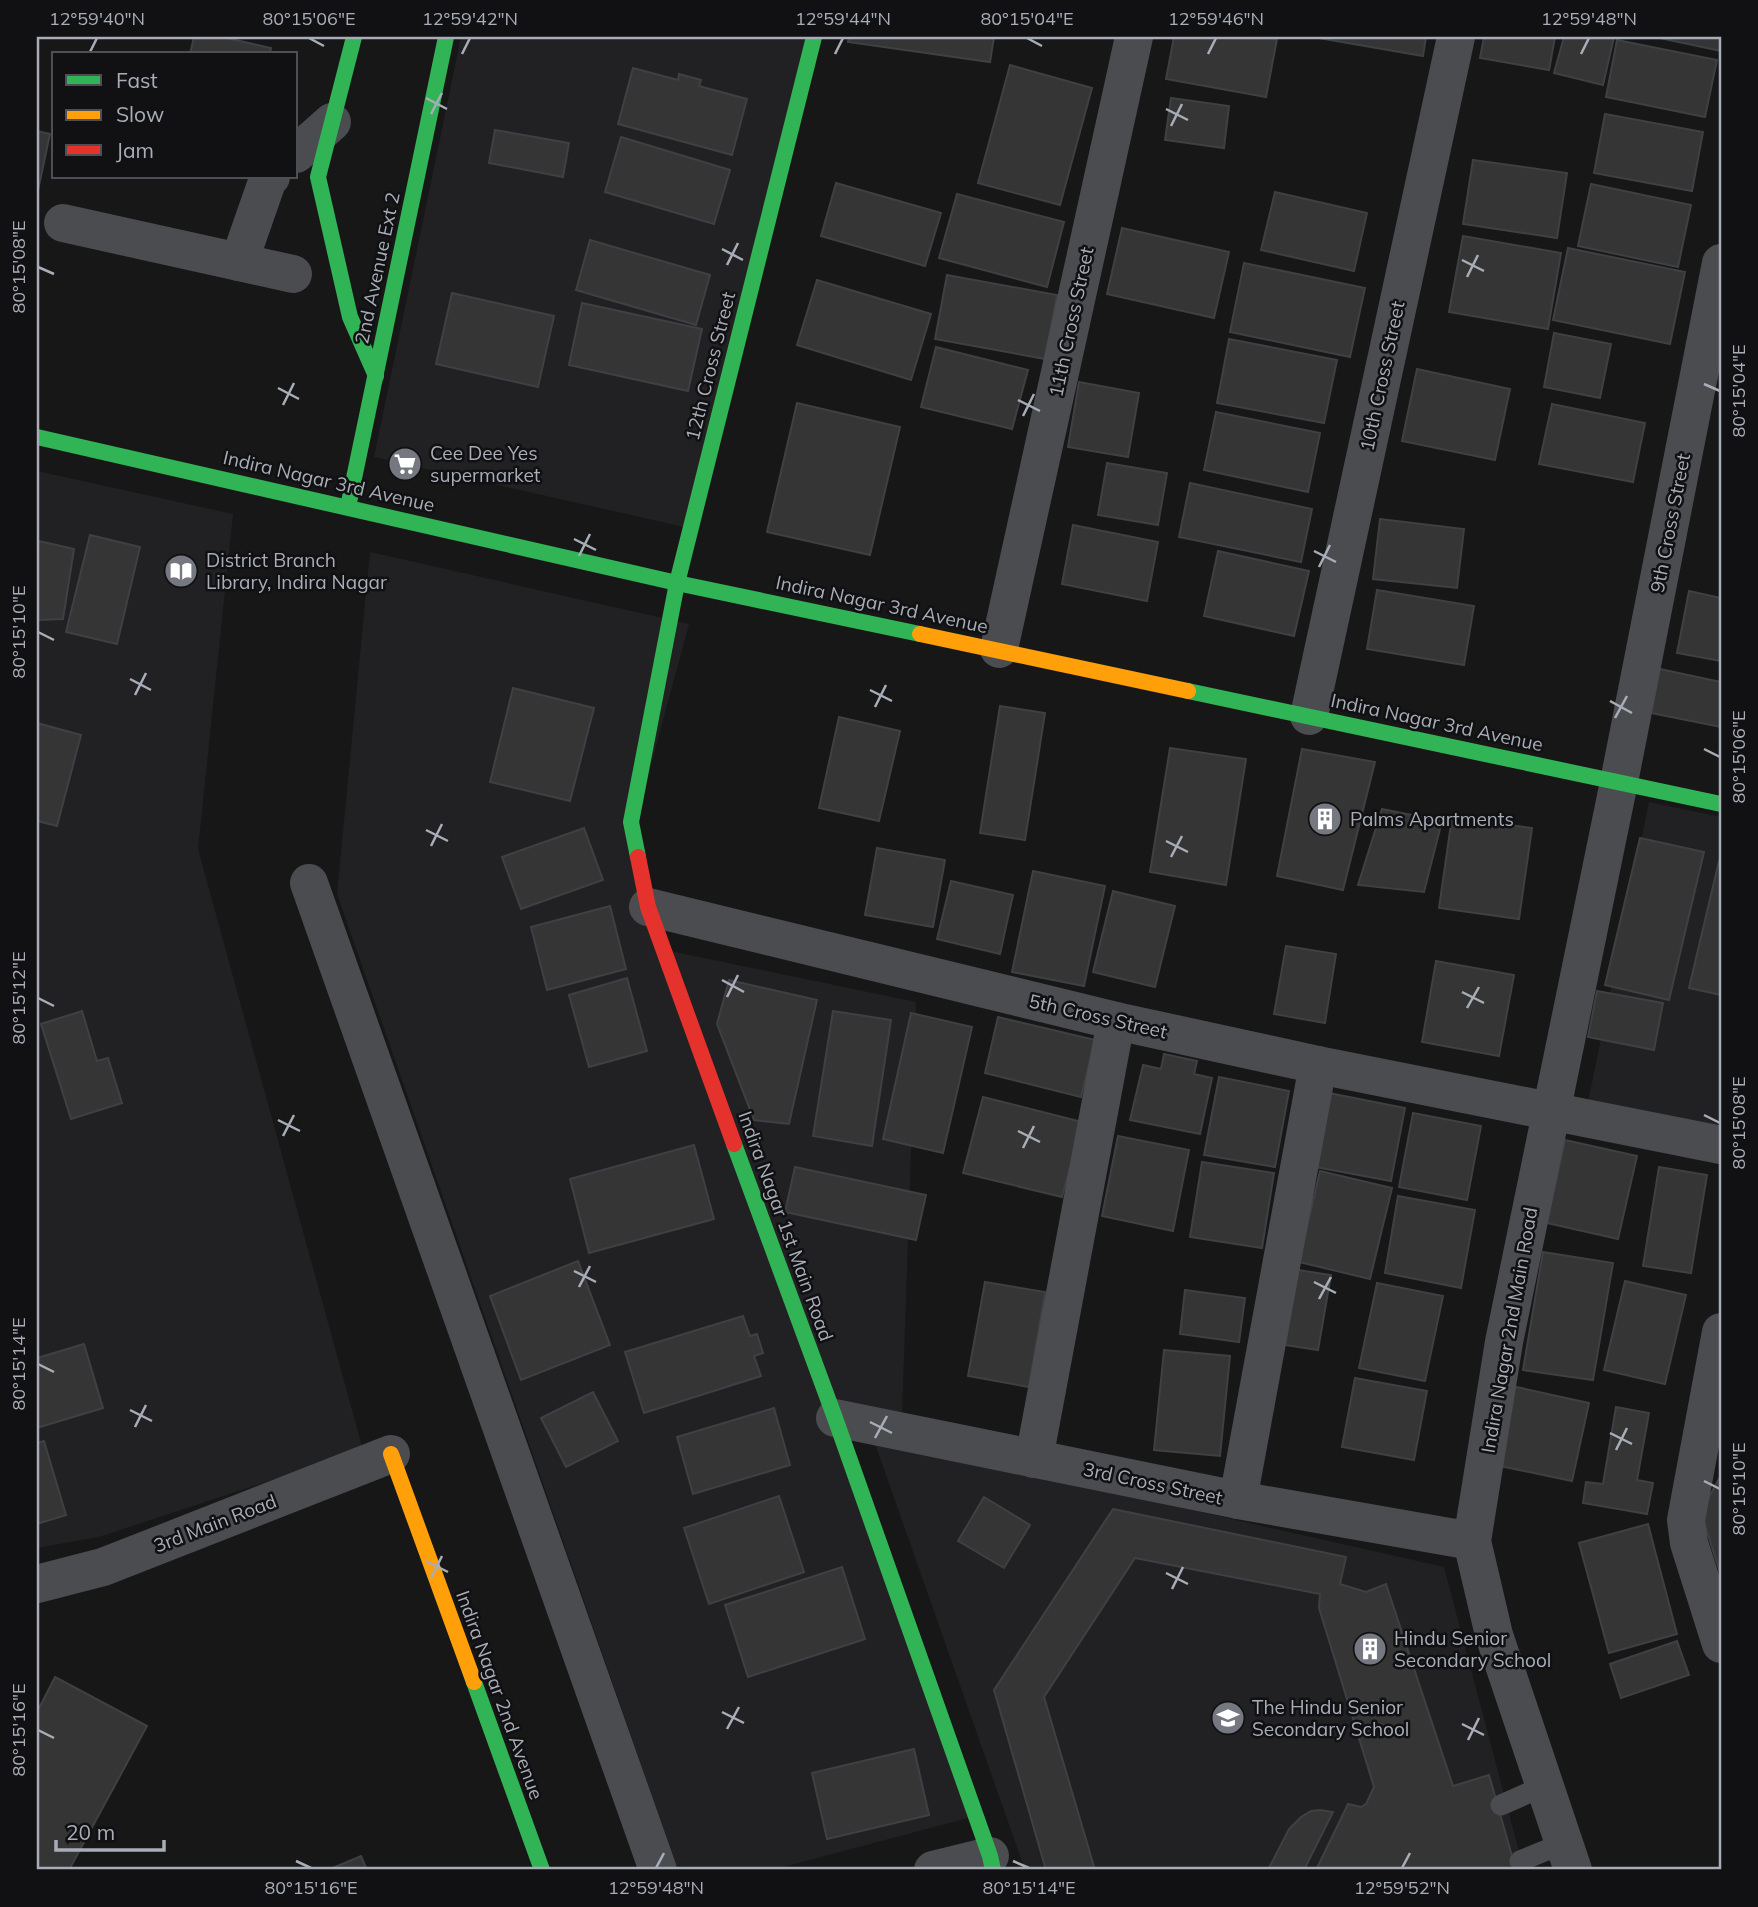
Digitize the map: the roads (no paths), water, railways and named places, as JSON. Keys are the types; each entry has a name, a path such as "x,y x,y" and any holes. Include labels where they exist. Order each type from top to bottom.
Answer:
{"street":[{"path":"354,37 332,122 307,166 350,317 376,376"},
{"name":"2nd Avenue Ext 2","path":"348,507 446,37"},
{"name":"12th Cross Street","path":"677,583 814,37"},
{"name":"11th Cross Street","path":"999,649 1134,37"},
{"name":"10th Cross Street","path":"1309,716 1456,37"},
{"path":"240,262 271,178"},
{"path":"63,223 293,274"},
{"name":"9th Cross Street","path":"1619,782 1721,263"},
{"name":"Indira Nagar 3rd Avenue","path":"37,437 677,583 999,649 1721,804"},
{"name":"Indira Nagar 1st Main Road","path":"677,583 631,822 648,907 825,1397 835,1418 991,1863"},
{"name":"Indira Nagar 2nd Main Road","path":"1568,1856 1494,1635 1472,1541 1504,1342 1619,782"},
{"path":"309,883 658,1870"},
{"name":"5th Cross Street","path":"648,907 1116,1021 1318,1065 1721,1145"},
{"path":"1034,1459 1116,1021"},
{"path":"1237,1500 1318,1065"},
{"path":"1721,1332 1686,1520 1689,1543 1721,1644"},
{"name":"3rd Cross Street","path":"835,1418 1237,1500 1472,1541"},
{"name":"3rd Main Road","path":"37,1584 103,1567 391,1454"},
{"name":"Indira Nagar 2nd Avenue","path":"391,1454 542,1870"},
{"path":"933,1870 991,1863"}],"lane":[{"path":"1501,1805 1544,1786"},
{"path":"1520,1861 1568,1856"}],"place":[{"name":"Cee Dee Yes supermarket","path":"405,464"},
{"name":"District Branch Library, Indira Nagar","path":"181,571"},
{"name":"Palms Apartments","path":"1325,819"},
{"name":"Hindu Senior Secondary School","path":"1370,1649"},
{"name":"The Hindu Senior Secondary School","path":"1228,1718"}]}
